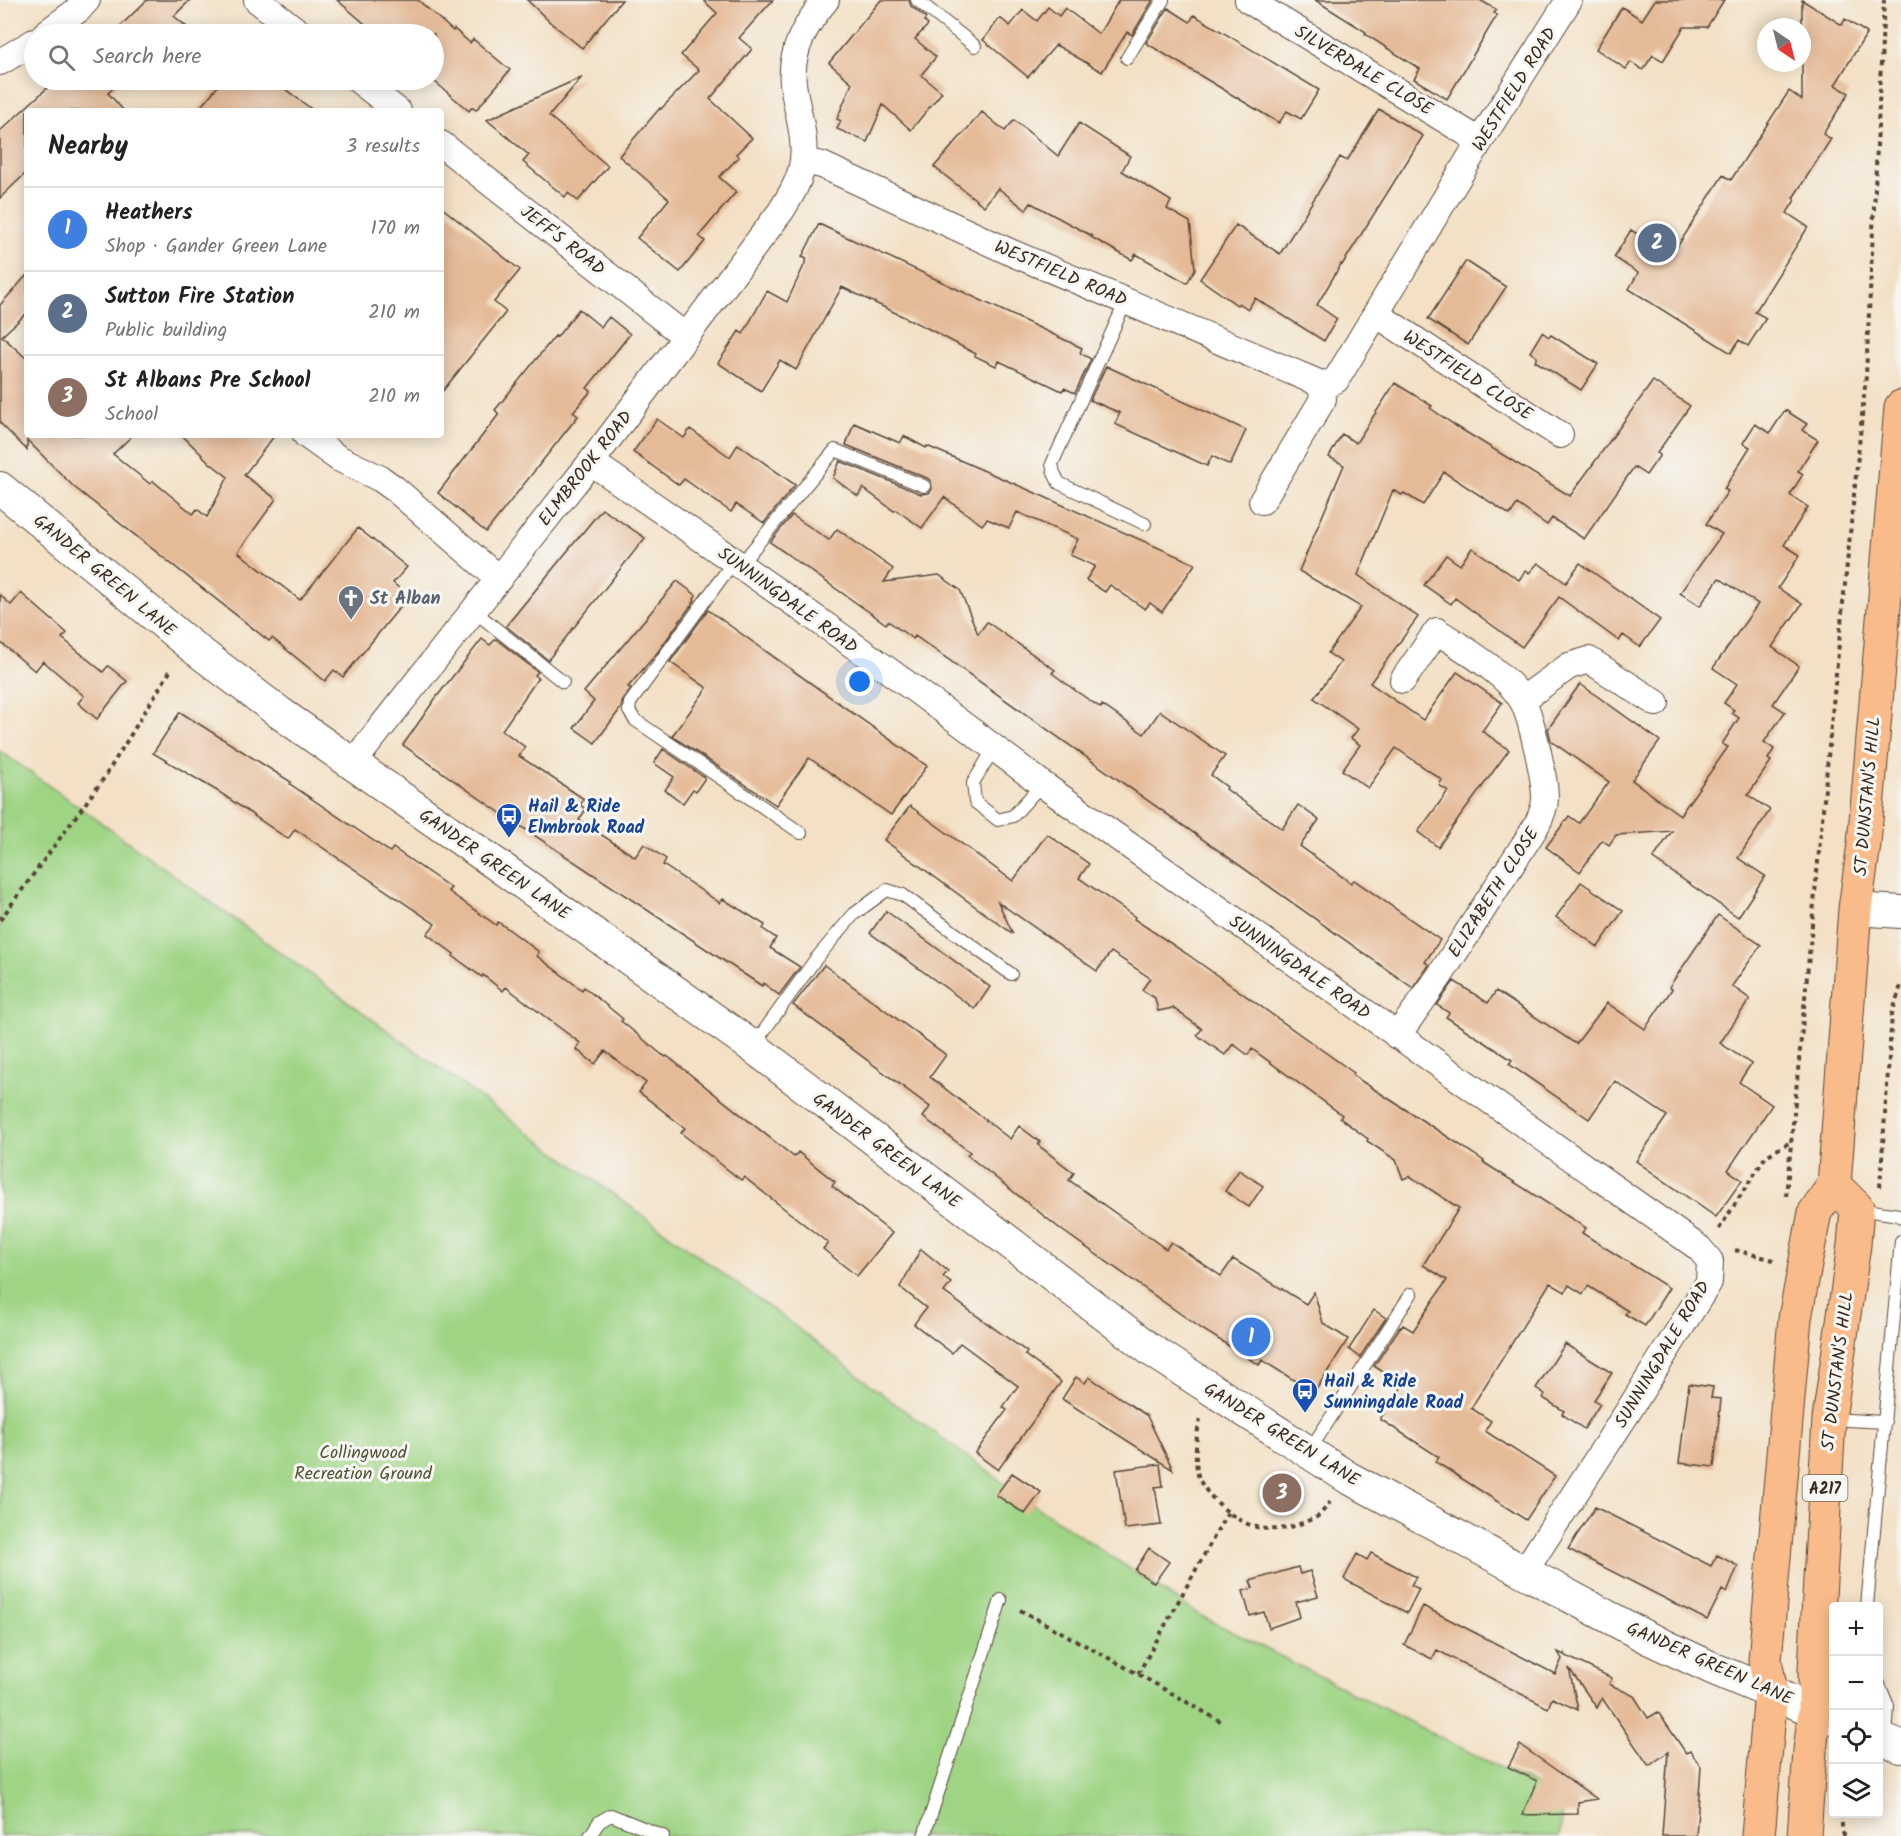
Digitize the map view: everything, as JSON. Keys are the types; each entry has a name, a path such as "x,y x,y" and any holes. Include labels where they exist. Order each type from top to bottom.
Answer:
{"highway":[{"name":"ST DUNSTAN'S HILL","path":"1834,1185 1855,909 1864,844 1901,407"},
{"path":"1834,1185 1868,1200"},
{"name":"A217","path":"1758,1836 1771,1692 1765,1660 1795,1318 1815,1212 1834,1185"},
{"name":"ST DUNSTAN'S HILL","path":"1824,1715 1815,1669 1829,1419 1854,1245 1868,1200"},
{"name":"A217","path":"1804,1836 1810,1751 1824,1715"}],"street":[{"path":"57,24 87,0"},
{"path":"257,0 288,24"},
{"name":"ELMBROOK ROAD","path":"352,764 591,462 781,211 795,189 803,161 802,126 793,81 794,52 811,18 826,0"},
{"name":"SILVERDALE CLOSE","path":"1248,0 1480,141"},
{"name":"WESTFIELD ROAD","path":"803,161 822,165 1012,253 1321,384 1329,383 1336,380 1480,141 1569,0"},
{"path":"0,62 24,48"},
{"path":"371,90 394,108"},
{"name":"JEFF'S ROAD","path":"444,146 685,336"},
{"name":"WESTFIELD CLOSE","path":"1376,314 1560,435"},
{"path":"1262,501 1323,399 1321,384"},
{"path":"310,438 338,458 381,479 395,489 499,579"},
{"name":"SUNNINGDALE ROAD","path":"591,462 737,563 1042,784 1699,1248 1710,1261 1708,1282 1629,1410 1524,1572"},
{"name":"GANDER GREEN LANE","path":"0,488 190,645 280,713 753,1047 1151,1350 1347,1477 1646,1637 1714,1669 1824,1715"},
{"name":"ELIZABETH CLOSE","path":"1397,1036 1439,977 1535,828 1542,814 1545,799 1542,772 1522,700 1509,684 1482,661 1437,631 1403,680"},
{"path":"1522,700 1569,666 1589,660 1656,703"},
{"path":"1855,909 1901,912"}],"lane":[{"path":"917,0 975,46"},
{"path":"1127,58 1163,0"},
{"path":"1126,301 1052,464 1059,483 1145,524"},
{"path":"801,833 635,720 629,711 630,703 737,563 835,450 924,486"},
{"path":"474,611 563,682"},
{"path":"994,748 973,783 975,802 998,820 1013,816 1042,784"},
{"path":"753,1047 815,960 854,914 887,890 903,895 1011,974"},
{"path":"1868,1200 1901,1217"},
{"path":"1867,1602 1901,1241"},
{"path":"1308,1452 1412,1294"},
{"path":"1829,1419 1885,1422"},
{"path":"924,1836 1001,1600"},
{"path":"1883,1694 1888,1706 1888,1742"},
{"path":"590,1836 599,1822 611,1815 663,1836"}],"path":[{"path":"1785,1206 1866,376 1884,0"},
{"path":"0,920 104,778 170,670"},
{"path":"1868,1200 1892,1014 1901,985"},
{"path":"1710,1261 1716,1233 1766,1156 1792,1141"},
{"path":"1710,1261 1731,1249 1780,1261"},
{"path":"1212,1390 1201,1414 1196,1437 1199,1477 1210,1496 1247,1525 1270,1530 1291,1528 1319,1516 1347,1477"},
{"path":"1138,1674 1228,1512"},
{"path":"1001,1600 1223,1723"},
{"path":"1841,1818 1843,1836"}],"green space":[{"name":"Collingwood Recreation Ground","path":"0,751 788,1321 890,1400 1028,1501 1201,1616 1564,1800 1560,1836 0,1836"}],"building":[{"path":"147,0 190,0 174,16 183,24 122,24"},
{"path":"337,0 418,0 453,31 454,29 470,43 473,39 510,70 476,110 472,107 469,111 444,90 444,24 365,24"},
{"path":"527,0 622,0 582,48"},
{"path":"703,0 773,0 739,38 752,49 710,99 752,138 736,154 739,157 719,177 736,192 699,236 705,241 680,272 637,238 669,199 619,156 660,108 699,70 681,55 717,13"},
{"path":"881,0 909,0 911,6 926,18 924,21 928,25 915,39 936,57 921,75 942,92 911,130 883,105 867,142 837,129 841,121 837,119 852,83 829,63"},
{"path":"1119,0 1153,0 1132,35 1127,32 1102,72 1056,45 1028,77 983,40 1000,18 1010,26 1023,10 1037,21 1048,7 1059,16 1065,8 1099,34"},
{"path":"1315,0 1480,0 1497,10 1494,13 1497,15 1447,99 1414,79 1420,69"},
{"path":"1655,0 1724,0 1707,27 1684,27 1663,61 1653,55 1643,70 1631,62 1626,69 1596,49 1622,7 1642,20"},
{"path":"1802,0 1842,25 1845,19 1867,33 1835,85 1849,93 1823,134 1831,139 1793,198 1795,200 1787,213 1808,227 1755,312 1766,318 1748,346 1739,340 1731,353 1629,289 1638,273 1614,257 1631,230 1672,255 1723,175 1731,180 1789,91 1802,100 1802,72 1811,72 1811,18 1802,18"},
{"path":"1168,8 1190,22 1194,15 1319,90 1301,119 1287,111 1279,123 1146,43"},
{"path":"582,77 549,116 608,166 578,201 568,193 565,197 523,162 529,155 487,120"},
{"path":"45,90 111,90 108,93 121,108 25,108"},
{"path":"215,90 286,90 310,108 200,108"},
{"path":"24,109 24,175 0,198 0,131"},
{"path":"1379,109 1423,136 1317,305 1337,319 1324,341 1255,298 1248,309 1239,303 1237,305 1200,279 1236,225 1280,254 1340,157 1347,161"},
{"path":"982,112 1005,131 1014,120 1058,156 1079,123 1130,156 1122,171 1171,201 1167,209 1190,222 1195,269 1187,283 1136,254 1132,260 1031,203 1026,210 998,188 984,206 934,167"},
{"path":"444,209 520,270 494,302 506,312 444,389"},
{"path":"819,224 1082,348 1080,353 1091,359 1075,393 1064,388 1062,391 999,361 996,366 929,329 842,287 796,370 780,360 761,391 718,363 739,331 743,334 767,291 787,302 807,259 802,257"},
{"path":"1466,261 1506,287 1468,345 1428,319"},
{"path":"24,278 24,316 2,336 24,356 24,438 130,438 113,454 150,484 153,481 193,514 197,509 207,517 228,477 185,438 273,438 244,475 276,499 238,552 300,600 358,528 407,567 393,583 409,596 343,677 334,670 325,681 272,638 269,641 74,487 27,440 27,450 0,423 0,305"},
{"path":"579,309 601,327 609,317 630,334 587,388 591,391 573,412 578,416 486,532 438,493 499,414 495,410"},
{"path":"1542,332 1549,337 1551,335 1598,364 1581,390 1535,361 1537,357 1530,352"},
{"path":"1106,366 1246,430 1230,465 1212,456 1207,466 1115,424 1120,413 1090,400"},
{"path":"1653,381 1690,406 1657,453 1660,455 1646,475 1634,467 1584,539 1552,518 1547,525 1517,504 1510,515 1444,472 1423,505 1404,493 1402,495 1393,490 1358,575 1418,617 1370,683 1423,720 1457,672 1502,703 1482,731 1509,750 1438,847 1418,832 1448,791 1439,785 1442,780 1396,748 1368,788 1342,770 1360,745 1351,738 1358,729 1314,698 1341,662 1328,653 1361,607 1299,571 1344,465 1329,457 1342,434 1356,443 1395,383 1432,406 1430,408 1456,426 1570,496"},
{"path":"1785,410 1807,424 1802,430 1818,440 1798,471 1803,474 1790,495 1808,507 1784,545 1800,555 1778,588 1802,604 1772,647 1799,666 1773,704 1785,712 1764,742 1774,749 1768,759 1771,761 1748,795 1770,810 1738,858 1765,876 1738,917 1653,859 1672,831 1616,835 1609,845 1602,840 1580,872 1546,847 1569,816 1579,823 1609,782 1551,741 1548,729 1580,684 1660,741 1632,780 1680,815 1728,747 1722,744 1739,718 1732,713 1734,710 1724,703 1737,684 1713,668 1758,604 1719,578 1700,606 1680,593 1722,534 1706,524 1728,491 1724,489 1750,447 1743,443 1755,424 1770,433"},
{"path":"657,419 684,438 690,429 730,457 738,444 795,485 764,523 736,504 731,512 684,479 679,485 633,452"},
{"path":"854,423 900,443 904,436 926,448 927,446 1195,564 1162,612 1150,603 1145,609 1110,585 1105,592 1086,580 1095,566 1070,555 1078,539 1017,512 1009,528 987,519 982,525 944,497 922,528 863,488 858,496 833,478 840,461 921,494 929,493 932,489 931,481 927,478 846,445"},
{"path":"602,509 645,538 548,660 506,626"},
{"path":"792,515 829,540 837,529 893,569 884,582 939,575 960,590 978,634 987,622 1055,670 1052,673 1076,691 1101,708 1102,705 1144,734 1160,711 1225,756 1211,775 1227,787 1226,789 1282,829 1298,805 1319,820 1300,846 1351,883 1354,880 1440,940 1425,962 1429,965 1413,988 915,636 913,639 888,621 886,624 770,542"},
{"path":"1472,548 1519,580 1526,570 1529,573 1538,563 1566,583 1580,563 1660,620 1640,647 1623,635 1619,641 1559,597 1522,647 1455,598 1451,604 1424,585 1446,555 1460,565"},
{"path":"677,581 696,595 695,600 657,653 628,687 631,688 623,699 621,708 595,743 574,728 594,701 584,692"},
{"path":"21,593 67,633 62,638 103,672 108,666 127,681 97,719 78,703 84,696 43,661 35,671 0,642 0,595 11,605"},
{"path":"708,610 927,766 891,815 809,758 776,805 672,736 707,688 670,662"},
{"path":"482,639 490,645 496,639 538,672 535,675 538,678 502,730 525,747 519,756 584,799 580,805 586,809 579,820 635,857 644,844 666,859 663,865 720,903 723,899 765,925 763,929 776,938 770,948 800,967 779,995 502,814 403,745 435,699"},
{"path":"180,712 291,782 290,784 390,852 393,848 451,888 448,891 496,925 498,922 507,928 539,952 537,956 582,990 584,987 661,1054 667,1056 794,1157 798,1152 835,1182 832,1186 892,1233 857,1276 823,1249 828,1243 744,1177 741,1180 681,1133 685,1128 639,1092 646,1083 605,1051 595,1064 576,1049 580,1043 506,987 503,991 483,975 482,977 427,934 435,924 295,829 288,839 219,792 153,753"},
{"path":"663,749 705,778 696,791 693,789 683,803 665,790 674,777 654,763"},
{"path":"910,806 1013,881 1047,834 1089,864 1079,878 1135,917 1134,919 1329,1055 1354,1073 1352,1075 1586,1228 1582,1233 1669,1288 1645,1326 1625,1314 1628,1311 1588,1286 1583,1294 1569,1285 1565,1292 1550,1283 1471,1408 1491,1421 1485,1431 1555,1476 1526,1520 1436,1462 1439,1457 1380,1419 1403,1385 1374,1366 1400,1327 1403,1325 1413,1331 1447,1280 1423,1265 1459,1208 1410,1176 1403,1179 1396,1160 1367,1141 1368,1139 1340,1118 1342,1115 1252,1049 1248,1055 1233,1044 1225,1055 1197,1035 1202,1029 1173,1008 1158,1011 1155,998 1142,990 1150,978 1111,952 1097,971 998,902 1013,934 884,840"},
{"path":"1581,882 1623,911 1598,947 1556,917"},
{"path":"886,911 990,987 975,1009 870,933"},
{"path":"1718,915 1761,945 1732,986 1750,999 1720,1043 1751,1064 1739,1082 1772,1105 1728,1170 1742,1180 1716,1217 1636,1161 1667,1116 1615,1081 1589,1119 1509,1064 1512,1060 1446,1017 1449,1013 1437,1005 1454,981 1488,1003 1496,991 1576,1044 1607,1003 1645,1029 1672,989 1669,987"},
{"path":"824,965 946,1055 930,1077 1010,1139 1019,1126 1040,1142 1038,1145 1074,1173 1069,1180 1166,1249 1171,1242 1221,1276 1233,1259 1306,1304 1314,1292 1323,1323 1348,1339 1314,1393 1262,1360 1259,1365 1202,1329 1063,1231 967,1155 970,1152 923,1117 930,1107 793,1005"},
{"path":"1239,1170 1263,1186 1249,1207 1225,1191"},
{"path":"921,1249 948,1271 943,1277 951,1283 944,1292 1027,1352 1025,1355 1061,1382 998,1470 975,1453 1007,1410 1003,1407 1018,1386 960,1343 952,1353 914,1324 926,1308 900,1287"},
{"path":"1374,1310 1386,1318 1360,1357 1349,1349"},
{"path":"1565,1344 1612,1373 1594,1400 1600,1404 1584,1429 1562,1414 1564,1411 1543,1398 1545,1394 1536,1388"},
{"path":"1076,1377 1085,1383 1089,1377 1147,1416 1173,1470 1062,1399"},
{"path":"1689,1384 1713,1387 1711,1398 1721,1399 1714,1467 1679,1463"},
{"path":"1160,1464 1163,1486 1155,1487 1161,1525 1125,1529 1116,1470"},
{"path":"1012,1473 1041,1492 1025,1514 996,1495"},
{"path":"1595,1507 1711,1566 1717,1555 1738,1566 1727,1593 1722,1590 1707,1620 1568,1549"},
{"path":"1149,1548 1169,1562 1154,1583 1135,1570"},
{"path":"1371,1553 1416,1577 1411,1585 1419,1589 1407,1613 1344,1579 1357,1554 1367,1560"},
{"path":"1298,1567 1300,1574 1310,1571 1318,1596 1296,1602 1300,1617 1269,1628 1264,1612 1250,1616 1243,1591 1253,1588 1250,1581"},
{"path":"1423,1606 1555,1674 1562,1659 1558,1652 1564,1655 1565,1653 1566,1656 1612,1678 1609,1684 1634,1696 1648,1718 1658,1712 1686,1753 1690,1751 1701,1767 1696,1836 1662,1836 1668,1752 1649,1766 1602,1698 1597,1708 1569,1668 1578,1710 1552,1698 1548,1708 1437,1650 1432,1659 1404,1645"},
{"path":"1520,1745 1597,1799 1578,1802 1578,1814 1522,1815 1537,1781 1508,1767"}],"place":[{"name":"Sutton Fire Station","path":"1657,243"},
{"name":"St Alban","path":"351,621"},
{"name":"Hail & Ride Elmbrook Road","path":"509,839"},
{"name":"Heathers","path":"1251,1337"},
{"name":"Hail & Ride Sunningdale Road","path":"1305,1414"},
{"name":"St Albans Pre School","path":"1282,1493"}]}
